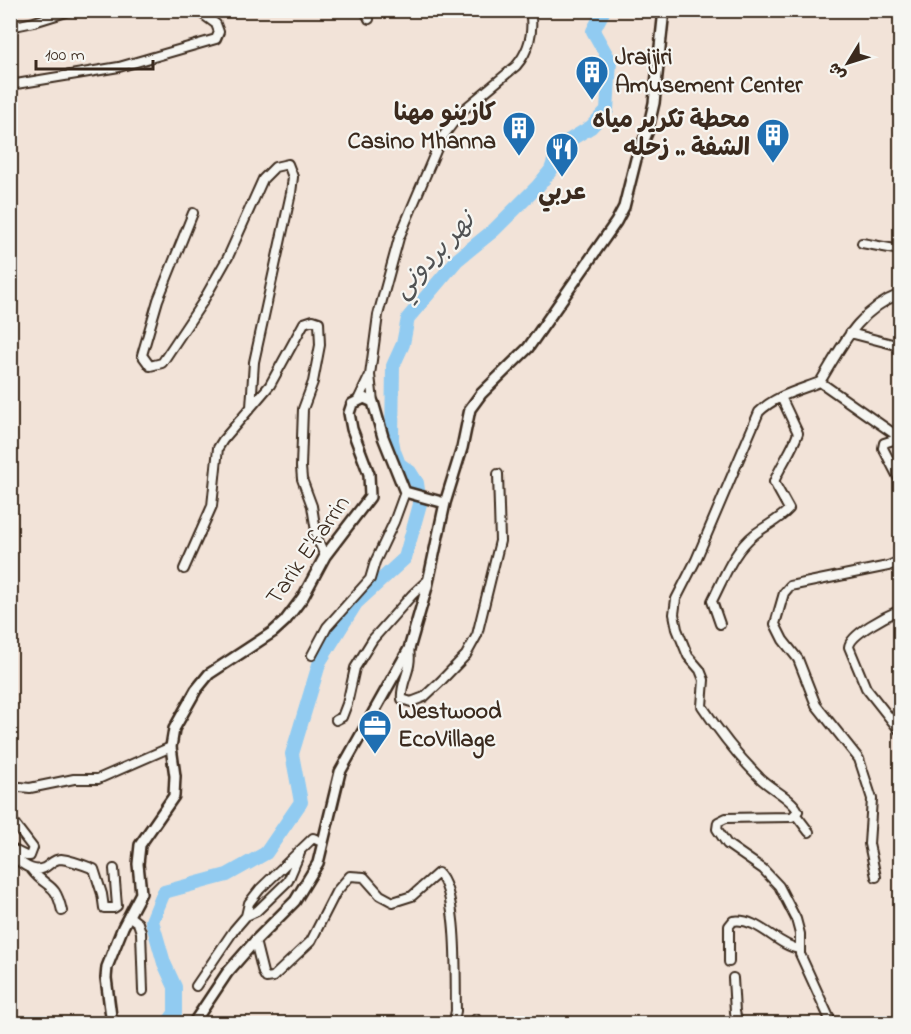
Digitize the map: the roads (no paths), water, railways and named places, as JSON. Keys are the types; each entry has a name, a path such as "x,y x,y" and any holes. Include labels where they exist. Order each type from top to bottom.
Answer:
{"street":[{"path":"10,27 73,10"},
{"path":"10,85 119,68 216,39 219,32 216,24 197,10"},
{"path":"365,10 369,19"},
{"path":"410,494 383,437 373,402 370,375 378,315 399,238 441,139 466,106 523,58 529,47 530,10"},
{"path":"193,1023 226,973 295,901 318,863 340,772 409,649 445,502 462,448 470,409 481,394 528,348 616,222 624,207 654,103 664,10"},
{"path":"193,213 158,300 142,356 150,366 162,363 202,303 228,257 263,179 275,167 288,164 293,177 291,193 254,362 251,407"},
{"path":"862,243 900,250"},
{"path":"796,815 798,811 796,807 754,773 702,706 702,675 683,647 675,622 676,598 696,560 759,412 767,404 781,397 820,382 837,351 863,316 876,306 900,294"},
{"path":"184,569 213,506 218,448 270,385 304,323 313,320 319,322 320,345 313,382 303,409 301,466 302,479 312,506 317,538 325,556"},
{"path":"850,333 900,346"},
{"path":"358,400 370,375"},
{"path":"820,382 900,438"},
{"path":"720,624 712,601 731,562 754,535 781,518 789,509 774,482 779,469 793,449 798,433 781,397"},
{"path":"358,400 366,398 373,402"},
{"name":"Tarik E'farrin","path":"112,1023 106,978 107,967 141,893 138,864 140,845 174,796 175,776 171,747 177,722 202,682 217,668 273,632 285,621 303,597 325,556 370,497 370,482 366,464 350,420 350,408 358,400"},
{"path":"900,438 884,443 883,447 900,481"},
{"path":"409,649 411,661 401,692 402,699 411,702 424,697 440,682 466,655 477,635 500,541 498,474"},
{"path":"410,494 445,502"},
{"path":"312,655 327,627 370,579 375,562 410,494"},
{"path":"876,877 868,844 872,799 859,759 816,705 798,659 783,640 775,624 784,593 790,586 888,566 900,561"},
{"path":"336,720 342,717 347,704 355,668 373,639 427,581"},
{"path":"900,610 856,635 849,643 866,688 900,731"},
{"path":"10,786 30,788 74,779 98,779 171,747"},
{"path":"796,815 809,832"},
{"path":"796,815 786,818 726,818 718,822 717,829 727,844 763,869 779,886 796,919 800,934 800,954 832,1023"},
{"path":"10,818 33,848 30,856 10,850"},
{"path":"246,916 249,903 260,889 313,838 322,842"},
{"path":"10,850 35,875 55,889 62,911"},
{"path":"196,986 246,916 256,911 288,881 301,851"},
{"path":"30,868 36,870 43,868 60,859 94,869 104,908 117,906 114,869"},
{"path":"255,941 263,974 266,978 273,977 311,941 336,892 350,876 364,877 380,895 393,902 412,896 438,873 445,879 454,928 456,1011 453,1023"},
{"path":"129,916 138,923 141,932 143,991"},
{"path":"729,962 729,926 734,921 748,922 783,944 800,949"},
{"path":"733,978 738,1023"}],"waterway":[{"name":"نهر بردوني","path":"167,1024 175,1013 175,987 164,963 152,921 164,892 227,875 266,853 301,802 292,754 320,661 356,603 405,558 420,504 417,483 410,472 399,464 392,440 393,366 403,344 408,318 457,260 494,230 538,186 551,170 563,144 591,127 607,110 610,61 593,31 604,10"}],"place":[{"name":"Jraijiri Amusement Center","path":"592,101"},
{"name":"كازينو مهنا Casino Mhanna","path":"519,157"},
{"name":"محطة تكرير مياه الشفة .. زحله","path":"773,164"},
{"name":"عربي","path":"562,178"},
{"name":"Westwood EcoVillage","path":"375,755"}]}
